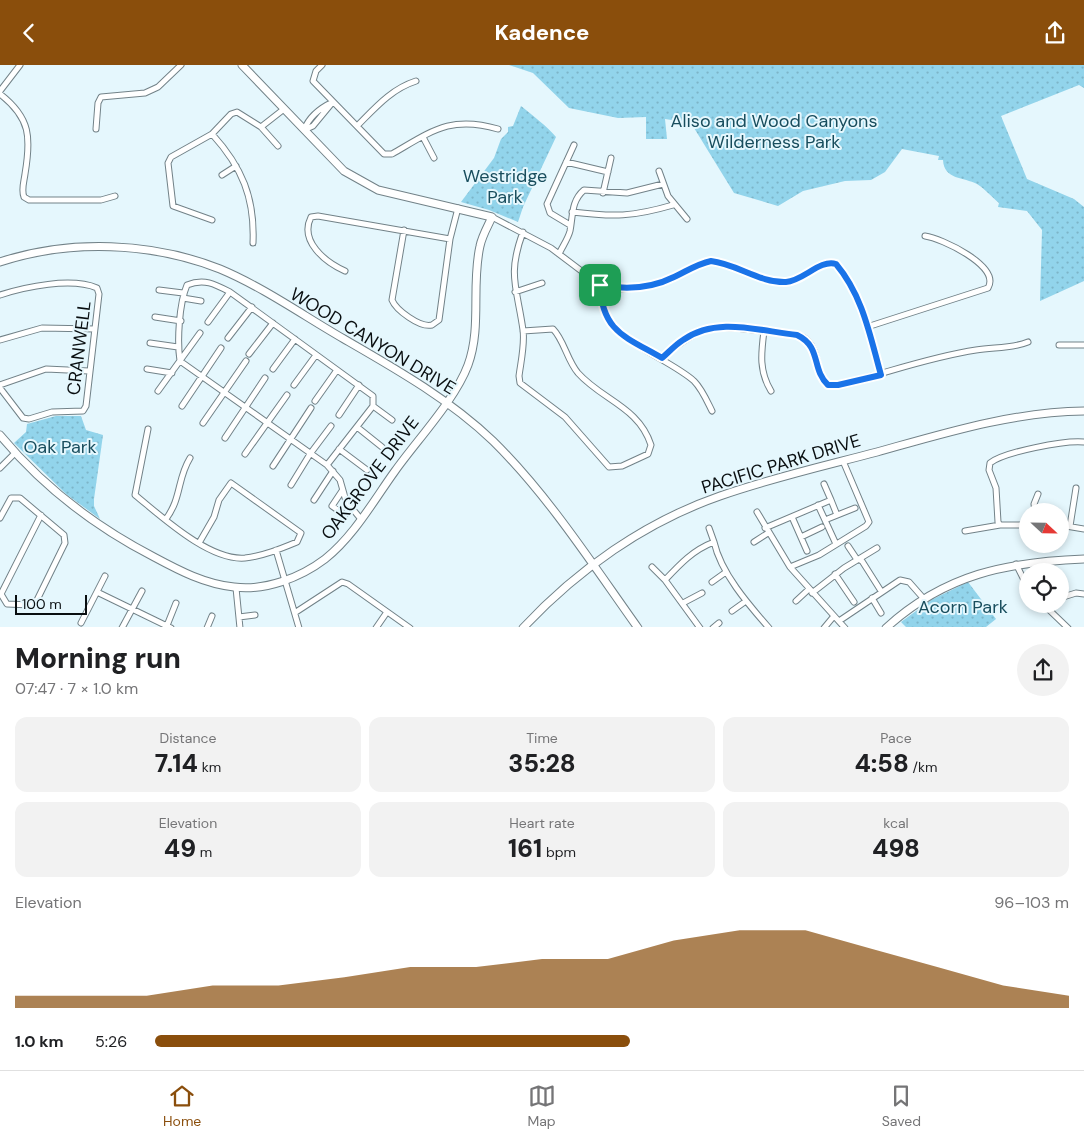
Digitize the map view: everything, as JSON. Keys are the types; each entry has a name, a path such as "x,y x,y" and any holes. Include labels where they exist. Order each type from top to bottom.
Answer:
{"street":[{"path":"0,91 20,65"},
{"path":"96,129 98,103 101,97 145,93 158,87 181,65"},
{"path":"242,65 344,171 361,182 378,190 492,217 523,231 559,254 600,285 620,289 651,285 711,261 772,281 789,282 802,278 831,263 836,264 850,282 860,303 881,375"},
{"path":"322,65 316,71 313,81 384,154 392,154 453,123 469,122 498,129"},
{"path":"357,126 387,96 402,86 416,81"},
{"path":"0,95 20,113 27,130 29,141 23,186 24,197 29,200 101,200 115,196"},
{"path":"304,130 308,121 318,111 333,102"},
{"path":"304,130 313,126 333,102"},
{"path":"261,127 284,109"},
{"path":"318,111 323,116"},
{"path":"212,220 173,206 168,163 171,157 212,134 231,115 237,112 261,127 278,146"},
{"path":"212,134 236,165 244,181 253,210 253,243"},
{"path":"423,137 434,158"},
{"path":"570,225 550,213 547,207 574,145"},
{"path":"603,193 611,158"},
{"path":"566,162 608,172"},
{"path":"222,175 236,165"},
{"path":"659,171 673,205 687,219"},
{"path":"559,254 570,232 572,212 579,195 584,190 603,193 627,193 663,184"},
{"path":"572,212 611,217 642,214 673,205"},
{"path":"404,230 392,300 394,306 417,321 424,325 432,325 438,319 450,239 458,208"},
{"path":"345,271 330,265 318,255 308,234 307,224 310,217 318,216 450,239"},
{"name":"OAKGROVE DRIVE","path":"0,435 51,489 112,534 190,576 236,587 262,586 286,580 325,559 345,539 446,402 464,374 474,343 477,260 480,243 492,217"},
{"path":"523,231 514,264 516,292 523,331 520,383 553,406 605,464 614,468 642,457 650,451 649,439 633,413 579,373 568,359 554,329 523,331"},
{"path":"867,327 988,288 990,279 988,273 971,256 933,237 925,236"},
{"name":"WOOD CANYON DRIVE","path":"0,262 24,254 98,246 144,249 197,261 240,278 412,378 446,402 492,440 530,481 638,627"},
{"path":"326,465 373,406 373,396 230,292 212,283 196,281 187,285 183,296 178,347 180,361 333,471 340,480 346,501 360,518"},
{"path":"516,292 542,283"},
{"name":"CRANWELL","path":"0,295 53,285 83,285 97,288 99,293 88,371 86,406 83,411 52,412 29,419 23,418 0,386"},
{"path":"600,285 601,303 607,319 619,333 662,358 695,382 712,411"},
{"path":"159,290 201,301"},
{"path":"208,322 230,292"},
{"path":"228,337 252,307"},
{"path":"155,317 181,321"},
{"path":"249,353 273,323"},
{"path":"662,358 682,341 706,328 730,326 797,335 807,340 812,346 821,379 828,385 838,385 881,375 917,363 976,350 1016,347 1028,342"},
{"path":"0,340 42,328 95,329"},
{"path":"764,331 760,363 770,391"},
{"path":"158,391 200,333"},
{"path":"273,369 295,339"},
{"path":"150,343 178,347"},
{"path":"1059,345 1084,345"},
{"path":"182,406 221,348"},
{"path":"294,385 316,355"},
{"path":"203,423 246,361"},
{"path":"0,386 46,369 88,371"},
{"path":"147,369 172,373"},
{"path":"315,401 337,370"},
{"path":"225,438 265,378"},
{"path":"339,415 359,385"},
{"path":"245,454 287,395"},
{"path":"373,406 392,420"},
{"path":"273,466 288,440 311,408"},
{"name":"PACIFIC PARK DRIVE","path":"523,627 592,565 631,539 703,503 753,485 997,420 1045,413 1084,411"},
{"path":"291,485 310,454 331,426"},
{"path":"357,427 382,447"},
{"path":"148,429 135,495 199,543 232,557 244,558 276,550 297,542 301,536 299,530 234,484 228,485 219,501 214,517 199,543"},
{"path":"1000,525 997,516 996,488 989,470 992,461 1046,445 1075,441 1084,442"},
{"path":"339,449 367,470"},
{"path":"0,468 15,453"},
{"path":"166,519 176,505 183,469 190,457"},
{"path":"790,567 866,527 869,522 843,461"},
{"path":"314,500 333,471"},
{"path":"824,484 837,515"},
{"path":"1076,488 1070,526 1084,529"},
{"path":"342,491 332,506 345,515"},
{"path":"1034,503 1038,494"},
{"path":"0,518 11,498 20,498 41,515 64,535 65,543 37,599 31,605 7,604 2,598 2,590 41,515"},
{"path":"754,542 767,531 792,517 831,500"},
{"path":"818,505 836,544"},
{"path":"825,520 855,508"},
{"path":"757,512 790,567 845,627"},
{"path":"792,517 807,551"},
{"path":"965,531 1000,525 1019,525"},
{"path":"800,537 822,527"},
{"path":"709,528 716,553 726,572 746,601 768,627"},
{"path":"665,580 684,559 700,547 714,542"},
{"path":"848,546 881,591"},
{"path":"796,601 835,574 878,548"},
{"path":"276,550 299,627"},
{"path":"886,627 924,599 946,587 987,570 1034,561 1084,559"},
{"path":"1016,564 1019,570"},
{"path":"652,567 665,580 700,627"},
{"path":"712,582 726,572"},
{"path":"835,574 854,602"},
{"path":"81,623 105,576"},
{"path":"840,621 881,591 900,580 905,580 924,599"},
{"path":"296,612 342,583 348,583 410,627"},
{"path":"236,587 240,627"},
{"path":"122,627 142,591"},
{"path":"97,592 132,611 168,627 176,603"},
{"path":"683,603 702,593"},
{"path":"1069,595 1076,593 1084,594"},
{"path":"872,598 881,613"},
{"path":"732,611 746,601"},
{"path":"376,627 387,612"},
{"path":"1054,613 1068,627"},
{"path":"239,617 255,615"},
{"path":"207,627 212,616"},
{"path":"824,627 834,616"},
{"path":"713,627 718,623"}],"green space":[{"name":"Aliso and Wood Canyons Wilderness Park","path":"509,65 1084,65 1084,88 1079,85 1001,116 1027,179 1074,199 1084,207 1084,281 1040,301 1042,230 1027,211 998,207 999,203 980,186 951,175 944,166 943,160 938,160 939,156 902,149 885,172 871,180 845,181 803,191 778,206 734,193 691,123 665,119 667,139 646,139 646,117 618,118 569,108 533,73"},
{"name":"Westridge Park","path":"521,106 556,137 523,207 518,222 489,210 461,202 494,158 501,139 508,132 508,127 513,126"},
{"name":"Oak Park","path":"56,416 81,416 86,430 103,435 94,499 94,506 100,519 66,494 14,443 26,432 27,424"},
{"name":"Acorn Park","path":"968,582 996,619 986,627 906,627 901,622 931,600"}],"route":[{"path":"711,261 777,282 793,281 827,264 836,264 856,293 881,375 838,385 828,385 821,379 812,346 807,340 797,335 746,327 706,328 682,341 662,358 619,333 607,319 601,303 600,285 620,289 651,285 663,282 684,271 711,261"}]}
